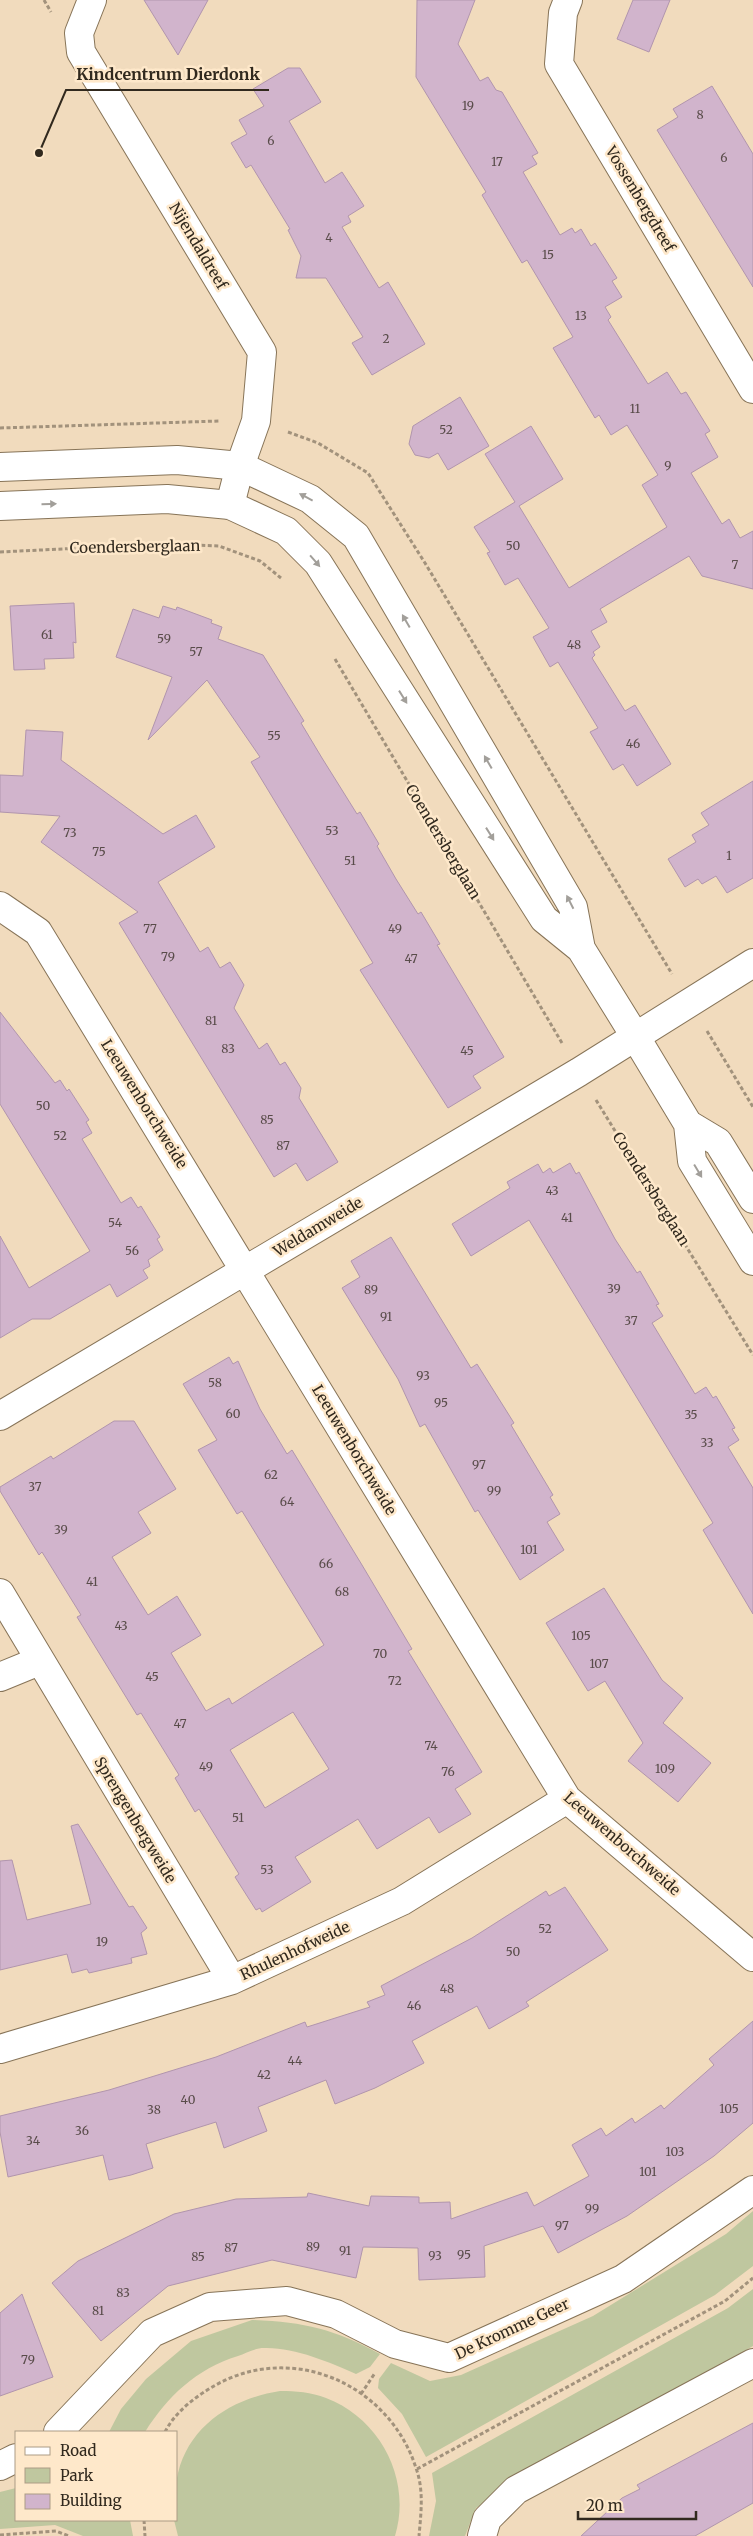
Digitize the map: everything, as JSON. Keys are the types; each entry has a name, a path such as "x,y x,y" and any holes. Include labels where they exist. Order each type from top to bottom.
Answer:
{"street":[{"name":"Nijendaldreef","path":"92,0 79,33 81,52 262,352 256,420 240,466 230,505"},
{"name":"Vossenbergdreef","path":"568,0 563,13 559,64 753,389"},
{"path":"0,467 177,460 240,466 310,499 356,536 573,907 581,949"},
{"path":"0,506 167,499 230,505 286,531 318,563 544,919 581,949 688,1124 692,1161 753,1261"},
{"name":"Leeuwenborchweide","path":"0,906 38,932 567,1799 753,1957"},
{"name":"Weldamweide","path":"0,1416 578,1072 753,963"},
{"path":"688,1124 718,1142 753,1199"},
{"name":"Sprengenbergweide","path":"0,1593 232,1980"},
{"path":"0,1677 39,1660"},
{"name":"Rhulenhofweide","path":"0,2049 232,1980 402,1901 567,1799"},
{"name":"De Kromme Geer","path":"59,2431 152,2333 210,2307 287,2300 336,2314 395,2344 449,2358 623,2279 753,2190"},
{"path":"482,2536 487,2519 516,2490 753,2364"},
{"path":"0,2466 15,2458"}],"path":[{"name":"Coendersberglaan","path":"0,552 165,544 219,546 260,561 286,582"},
{"name":"Coendersberglaan","path":"333,656 578,1072 753,1355"},
{"path":"417,2469 725,2300 753,2278"},
{"path":"166,2431 169,2424 196,2397 230,2377 268,2368 307,2369 343,2382 376,2403 401,2434 417,2469 422,2502 419,2536"},
{"path":"144,2521 145,2536"},
{"path":"0,2535 56,2531 69,2536"}],"green space":[{"path":"753,2211 753,2266 715,2295 426,2457 402,2414 378,2388 379,2379 391,2363 430,2381 461,2375 593,2316 726,2234"},
{"path":"753,2289 753,2346 512,2484 476,2508 465,2536 429,2536 436,2501 432,2473 728,2308"},
{"path":"252,2320 318,2328 348,2338 380,2354 370,2367 356,2374 323,2360 287,2350 264,2348 254,2350 209,2368 196,2376 173,2396 146,2431 110,2431 121,2409 146,2379 191,2341"},
{"path":"280,2391 315,2394 345,2408 362,2421 376,2436 388,2454 395,2473 399,2494 399,2515 395,2536 178,2536 174,2521 178,2521 178,2473 184,2456 193,2441 203,2427 216,2416 246,2400"},
{"path":"15,2488 15,2521 130,2521 133,2536 83,2536 55,2525 0,2529 0,2492"}],"building":[{"path":"144,0 208,0 178,55"},
{"path":"417,0 475,0 458,44 480,81 488,77 496,90 502,92 538,153 532,156 537,164 523,172 560,235 572,228 575,233 581,229 591,246 595,243 617,278 612,281 622,297 605,307 611,317 608,320 648,384 667,372 681,394 686,392 710,431 705,434 718,457 691,473 722,524 729,519 740,538 753,531 753,589 702,576 689,556 600,609 607,622 591,631 600,647 593,652 595,655 592,658 625,711 635,705 671,764 637,786 623,764 613,770 590,732 598,728 558,662 550,667 533,637 549,628 518,578 505,585 487,553 490,552 474,527 515,502 485,454 531,426 563,479 519,506 569,588 667,527 642,485 658,475 627,425 611,435 599,415 595,418 553,348 573,337 527,260 522,263 482,195 486,192 416,77"},
{"path":"633,0 670,0 649,52 617,39"},
{"path":"288,68 300,68 321,102 289,121 325,183 342,172 364,206 348,216 351,222 342,227 379,288 388,282 425,344 372,375 352,343 363,337 326,278 296,278 301,256 288,230 290,229 251,165 246,168 231,143 247,134 239,120 264,106 253,89"},
{"path":"712,86 753,154 753,287 657,130 678,117 673,109"},
{"path":"460,397 489,446 448,470 438,453 429,458 415,455 409,444 413,426"},
{"path":"74,603 76,643 73,642 74,658 44,659 45,669 14,670 10,606"},
{"path":"163,606 176,610 177,607 212,620 211,623 222,627 218,639 263,655 304,721 301,723 322,758 357,814 360,812 379,844 377,846 396,879 418,914 421,912 440,944 437,945 504,1057 473,1076 481,1088 448,1108 360,970 373,963 251,762 260,757 207,680 148,740 172,677 116,657 133,609 159,618"},
{"path":"26,730 63,732 61,760 163,834 196,815 215,847 158,882 200,952 208,947 220,968 230,962 244,985 234,1008 259,1049 267,1043 280,1065 285,1062 301,1088 299,1098 338,1162 307,1181 296,1163 274,1177 119,923 138,912 41,842 60,816 0,812 0,775 23,776"},
{"path":"753,781 753,878 727,893 716,876 702,884 698,879 685,887 668,859 696,842 692,835 709,825 701,813"},
{"path":"0,1012 55,1083 60,1080 67,1091 69,1089 89,1120 86,1122 92,1133 82,1139 121,1203 131,1197 138,1208 141,1206 160,1237 157,1239 163,1250 148,1260 150,1266 143,1270 148,1278 117,1297 110,1284 50,1319 32,1319 0,1338 0,1236 29,1288 90,1251 0,1104"},
{"path":"570,1163 576,1174 579,1172 615,1239 637,1273 640,1271 659,1304 656,1305 663,1316 652,1323 695,1394 706,1387 713,1398 716,1396 735,1428 732,1429 739,1440 728,1447 753,1488 753,1614 703,1530 713,1523 529,1220 471,1256 452,1224 510,1188 507,1182 538,1164 543,1173 550,1168 553,1173"},
{"path":"391,1237 471,1368 477,1364 514,1423 511,1425 553,1495 550,1497 560,1514 547,1522 564,1550 520,1580 478,1510 475,1512 425,1424 420,1427 398,1379 342,1288 360,1277 351,1261"},
{"path":"229,1357 233,1364 238,1361 260,1409 287,1454 292,1450 412,1649 408,1651 482,1772 455,1789 471,1814 439,1833 429,1817 377,1849 358,1819 295,1857 311,1882 262,1912 260,1908 256,1910 235,1877 239,1874 199,1809 195,1812 175,1778 179,1775 141,1713 137,1715 77,1617 81,1615 42,1552 39,1555 0,1491 0,1487 51,1456 53,1459 114,1421 134,1421 176,1489 138,1512 151,1533 112,1557 148,1615 177,1596 201,1635 171,1653 206,1711 229,1698 232,1704 324,1645 242,1511 237,1514 198,1450 217,1440 183,1384","holes":["293,1712 329,1769 265,1808 230,1750"]},
{"path":"604,1588 662,1680 683,1698 663,1723 711,1763 678,1802 628,1761 643,1743 605,1681 588,1691 546,1623"},
{"path":"78,1824 129,1907 133,1906 147,1928 141,1933 147,1954 131,1958 132,1963 89,1973 87,1969 72,1973 67,1954 0,1970 0,1861 12,1860 27,1920 91,1904 71,1826"},
{"path":"565,1887 608,1950 526,2002 529,2006 489,2029 477,2006 412,2041 424,2063 375,2088 335,2104 326,2080 258,2107 267,2131 224,2148 216,2122 146,2144 153,2168 131,2175 109,2180 103,2155 8,2177 0,2132 0,2116 109,2090 216,2057 305,2022 307,2027 370,2007 367,2002 385,1995 381,1986 472,1938 546,1891 549,1896"},
{"path":"753,2021 753,2123 714,2156 627,2216 558,2253 543,2226 484,2246 485,2277 419,2280 418,2248 363,2247 356,2278 272,2260 168,2286 101,2341 52,2283 78,2261 174,2214 236,2199 307,2197 308,2193 369,2206 371,2196 419,2197 419,2203 450,2202 451,2219 527,2192 534,2206 589,2176 572,2145 601,2128 606,2136 632,2118 635,2123 661,2105 664,2109 714,2065 709,2059"},
{"path":"22,2294 53,2377 0,2396 0,2313"},
{"path":"753,2423 753,2503 695,2536 581,2536 622,2498 640,2489 637,2485"}],"place":[{"name":"Kindcentrum Dierdonk","path":"39,153"}]}
